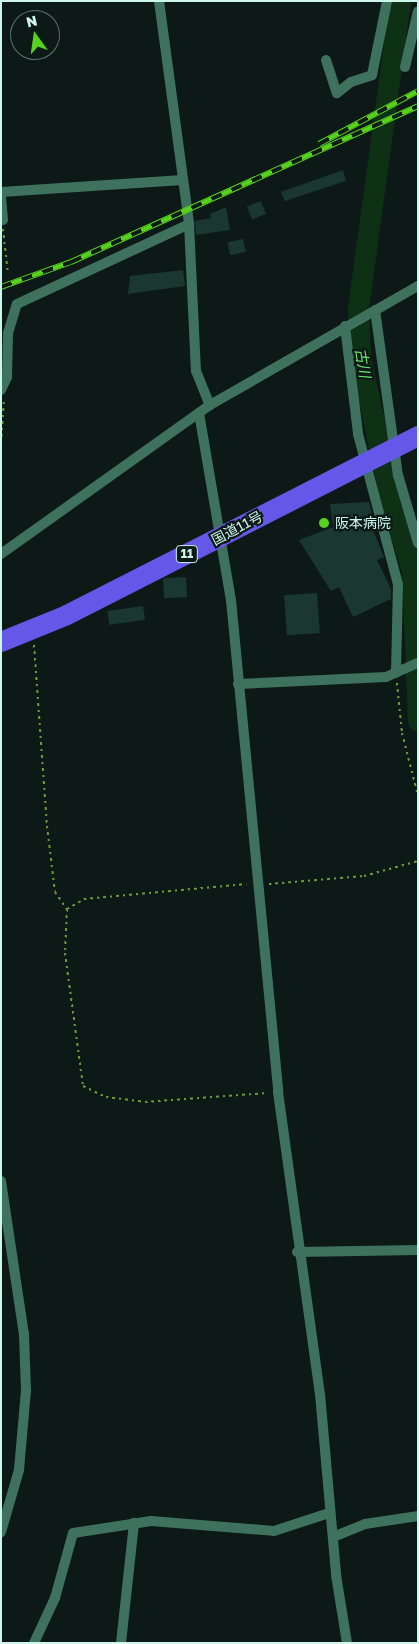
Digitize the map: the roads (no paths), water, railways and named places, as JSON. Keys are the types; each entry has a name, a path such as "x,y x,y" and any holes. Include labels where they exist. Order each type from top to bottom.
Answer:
{"highway":[{"name":"国道11号","path":"1,642 33,630 418,436"}],"street":[{"path":"158,1 189,224 196,371 210,405"},
{"path":"326,60 337,93 351,82 372,75 386,1"},
{"path":"405,66 418,12"},
{"path":"1,192 183,180"},
{"path":"1,198 4,220"},
{"path":"2,389 8,333 17,304 189,224"},
{"path":"1,554 210,405 418,286"},
{"path":"372,311 393,448 418,543"},
{"path":"347,325 367,461 398,584 399,672"},
{"path":"199,413 221,536 238,684 278,1092 297,1252 320,1394 329,1512 334,1537 347,1643"},
{"path":"238,684 358,679 399,672 418,662"},
{"path":"1,1181 23,1325 26,1390 19,1470 1,1532"},
{"path":"297,1252 418,1250"},
{"path":"34,1643 55,1598 74,1533 134,1523 180,1521 226,1530 274,1531 329,1512"},
{"path":"334,1537 365,1524 418,1516"},
{"path":"121,1643 134,1523"}],"waterway":[{"name":"古川","path":"400,1 358,308 360,357 392,508 412,570 418,721"}],"railway":[{"path":"319,144 418,91"},
{"path":"1,287 71,262 418,106"}],"place":[{"name":"阪本病院","path":"324,523"}]}
